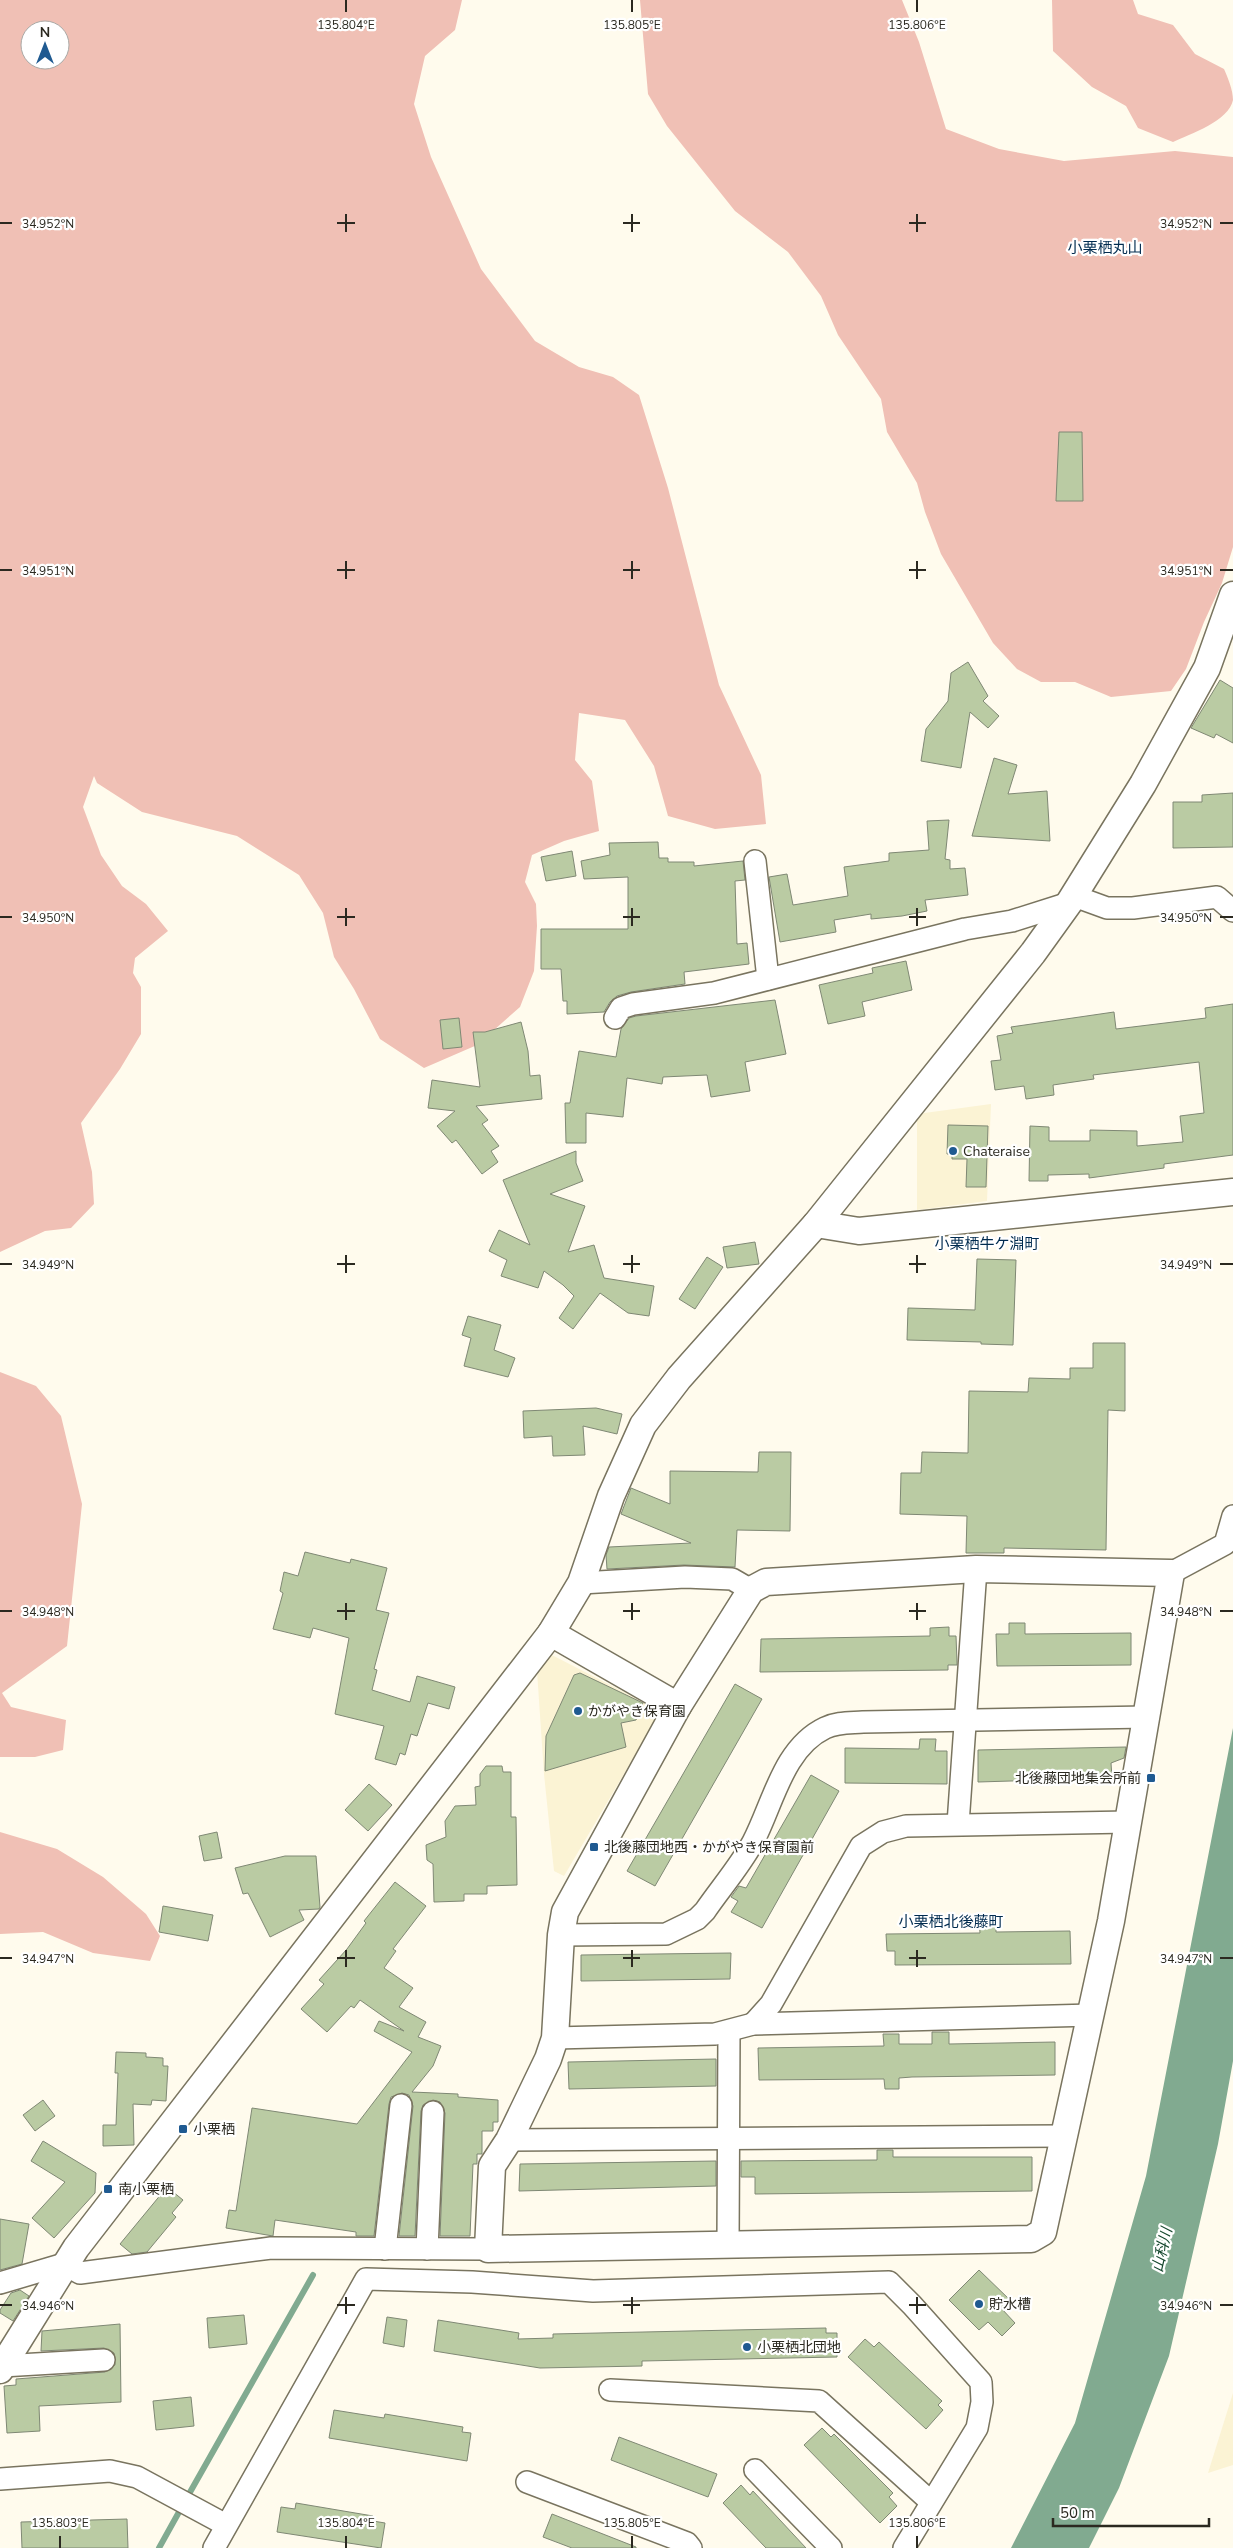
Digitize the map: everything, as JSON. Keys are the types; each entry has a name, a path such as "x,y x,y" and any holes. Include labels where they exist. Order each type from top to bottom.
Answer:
{"street":[{"path":"1,2368 64,2264 551,1633 581,1583 611,1496 643,1425 679,1378 816,1224 1033,953 1071,900 1144,784 1207,668 1233,595"},
{"path":"755,861 768,979"},
{"path":"615,1018 621,1008 633,1004 714,993 965,929 1012,921 1071,900 1108,908 1133,908 1218,897 1233,911"},
{"path":"816,1224 859,1231 1233,1192"},
{"path":"488,2249 492,2166 509,2140 548,2059 555,2038 561,1935 565,1912 678,1706 751,1590 766,1582 976,1569 1171,1573 1226,1544 1233,1516"},
{"path":"958,1824 967,1721 976,1569"},
{"path":"0,2283 64,2264 80,2273 270,2248 488,2249 1031,2239 1043,2232 1092,2015 1148,1717 1171,1573"},
{"path":"581,1583 685,1576 732,1579 751,1590"},
{"path":"551,1633 678,1706"},
{"path":"561,1935 666,1934 697,1919 705,1911 753,1843 785,1770 798,1750 826,1727 842,1723 1148,1717"},
{"path":"753,2024 771,2004 861,1846 883,1832 906,1826 1129,1822"},
{"path":"555,2038 729,2032 753,2024 1092,2015"},
{"path":"728,2245 730,2139 729,2032"},
{"path":"385,2249 401,2105"},
{"path":"427,2249 433,2112"},
{"path":"509,2140 1064,2136"},
{"path":"214,2548 366,2279 472,2282 593,2291 889,2282 981,2382 982,2402 978,2428 904,2548"},
{"path":"1,2368 104,2360"},
{"path":"610,2390 819,2401 931,2502"},
{"path":"755,2470 831,2548"},
{"path":"0,2479 110,2471 137,2477 226,2525"},
{"path":"527,2482 687,2543 691,2548"}],"shaded area":[{"path":"0,0 462,0 455,30 425,56 414,104 431,157 481,269 535,341 579,367 613,377 639,395 668,488 719,685 761,775 766,824 715,829 668,816 654,766 625,720 579,713 575,760 592,781 599,831 564,841 532,855 525,882 536,904 537,926 534,971 520,1007 477,1045 424,1068 380,1039 354,989 334,957 323,913 299,875 237,836 142,812 97,783 94,776 83,807 101,855 122,886 146,904 168,931 135,958 133,973 141,987 141,1034 120,1069 81,1123 92,1172 94,1204 71,1228 45,1231 0,1252"},
{"path":"640,0 902,0 919,42 946,129 999,149 1064,161 1175,151 1233,157 1233,547 1222,583 1204,622 1186,669 1171,691 1111,697 1075,682 1041,682 1017,669 993,643 941,554 925,512 917,483 887,432 881,399 838,335 821,296 788,252 735,211 667,126 648,94"},
{"path":"1052,0 1133,0 1138,14 1173,25 1195,54 1224,69 1233,96 1230,108 1208,126 1173,142 1138,128 1126,106 1092,87 1053,51"},
{"name":"Chateraise","path":"991,1104 987,1201 917,1210 917,1114"},
{"path":"0,1372 36,1386 61,1416 82,1504 67,1646 2,1693 11,1707 66,1720 63,1750 35,1757 0,1757"},
{"path":"548,1653 651,1706 655,1721 564,1876 554,1871 544,1774 537,1671"},
{"path":"0,1832 57,1849 103,1877 146,1914 160,1936 150,1961 93,1953 43,1932 0,1934"},
{"path":"1233,2393 1233,2465 1208,2473"}],"water":[{"name":"山科川","path":"1233,1728 1233,2061 1218,2144 1169,2356 1119,2488 1089,2548 1011,2548 1075,2423 1146,2176"}],"building":[{"path":"1059,432 1082,432 1083,501 1056,501"},
{"path":"968,662 988,696 983,701 999,716 988,728 970,712 961,768 921,761 926,729 948,701 951,673"},
{"path":"1220,680 1233,688 1233,743 1216,734 1214,738 1191,728"},
{"path":"994,758 1017,765 1008,794 1047,791 1050,841 972,836"},
{"path":"1233,793 1233,847 1173,848 1173,802 1202,802 1202,795"},
{"path":"949,820 945,859 950,860 950,869 965,868 968,895 925,900 927,911 902,916 871,919 871,914 834,920 836,932 780,942 769,877 787,874 793,905 848,896 844,867 889,861 889,853 929,850 927,821"},
{"path":"658,842 659,858 668,858 668,862 694,862 694,866 743,861 745,880 735,881 737,944 747,943 749,964 684,972 685,984 631,992 617,996 610,1002 604,1012 567,1014 567,1001 563,1001 561,969 541,969 541,929 628,929 628,877 584,879 581,861 610,855 609,843"},
{"path":"572,851 576,876 546,881 541,857"},
{"path":"906,961 912,990 862,1002 865,1016 828,1024 819,985 873,973 872,968"},
{"path":"775,1000 786,1054 745,1062 750,1091 711,1097 707,1075 663,1077 662,1084 627,1078 623,1117 586,1113 586,1143 566,1143 565,1103 570,1103 579,1051 616,1057 621,1029 629,1018 636,1016"},
{"path":"1233,1004 1233,1155 1164,1164 1164,1168 1089,1178 1089,1174 1048,1175 1048,1181 1029,1181 1030,1126 1049,1127 1049,1141 1090,1141 1090,1130 1137,1131 1137,1146 1183,1142 1180,1116 1204,1113 1199,1062 1093,1075 1094,1079 1053,1085 1054,1095 1026,1099 1024,1086 995,1090 991,1061 1001,1060 997,1036 1013,1033 1011,1027 1114,1012 1116,1029 1206,1018 1205,1008"},
{"path":"459,1018 462,1047 443,1049 440,1020"},
{"path":"521,1022 528,1051 530,1076 540,1075 542,1099 476,1106 488,1120 482,1124 499,1146 491,1151 498,1162 482,1174 456,1140 452,1143 437,1126 455,1111 428,1108 432,1080 480,1087 473,1032 485,1032"},
{"path":"948,1125 988,1126 986,1187 966,1187 967,1159 952,1159 952,1154 947,1154"},
{"path":"576,1151 576,1163 583,1181 550,1194 585,1206 568,1252 594,1245 604,1278 654,1286 649,1316 628,1313 600,1293 573,1329 559,1318 574,1296 563,1285 544,1271 538,1288 501,1276 507,1260 489,1251 499,1230 530,1245 503,1180"},
{"path":"755,1242 759,1264 727,1268 723,1247"},
{"path":"707,1257 723,1267 695,1309 679,1299"},
{"path":"977,1259 1016,1260 1013,1345 907,1340 908,1308 975,1310"},
{"path":"468,1316 501,1325 494,1350 515,1358 508,1377 464,1366 471,1338 462,1335"},
{"path":"1093,1343 1125,1343 1125,1411 1108,1410 1106,1550 1004,1548 1004,1553 966,1553 967,1516 900,1514 901,1473 921,1473 922,1452 968,1453 969,1391 1028,1392 1029,1378 1070,1379 1070,1368 1093,1368"},
{"path":"596,1408 622,1414 617,1434 583,1426 585,1455 553,1456 552,1436 524,1438 523,1411"},
{"path":"759,1452 791,1452 790,1531 737,1530 735,1567 684,1565 607,1569 606,1555 609,1547 691,1543 621,1514 631,1488 670,1504 670,1471 758,1472"},
{"path":"305,1552 350,1563 351,1559 387,1568 376,1610 389,1613 374,1669 377,1670 372,1690 410,1702 417,1676 455,1687 449,1709 428,1703 417,1736 411,1734 405,1755 400,1753 396,1765 375,1759 384,1726 335,1714 349,1638 313,1628 310,1638 273,1629 283,1593 280,1591 284,1572 298,1576"},
{"path":"1009,1623 1025,1623 1025,1634 1131,1633 1131,1665 997,1666 996,1634 1009,1634"},
{"path":"949,1627 949,1636 956,1636 957,1665 948,1665 948,1670 760,1672 761,1639 930,1636 930,1628"},
{"path":"580,1673 643,1703 636,1720 621,1723 626,1747 545,1771 546,1736 574,1675"},
{"path":"735,1684 762,1699 655,1886 627,1871"},
{"path":"920,1739 936,1739 935,1751 947,1751 947,1784 845,1783 845,1748 919,1749"},
{"path":"1126,1747 1124,1758 1111,1763 1112,1778 978,1782 978,1750"},
{"path":"486,1766 502,1766 503,1772 511,1772 511,1817 516,1817 517,1885 487,1886 487,1894 464,1894 464,1901 434,1902 433,1864 427,1860 426,1845 446,1837 445,1821 455,1806 476,1805 475,1787 480,1786 480,1774"},
{"path":"811,1775 839,1791 762,1928 731,1912 738,1901 731,1897 739,1886 746,1888"},
{"path":"369,1784 392,1805 368,1831 345,1810"},
{"path":"217,1832 222,1858 204,1861 199,1836"},
{"path":"285,1856 316,1856 320,1907 319,1909 299,1910 304,1920 270,1937 248,1893 243,1894 235,1868"},
{"path":"395,1882 426,1906 393,1949 396,1951 384,1968 413,1988 399,2007 426,2022 418,2037 441,2046 433,2066 412,2092 458,2094 458,2097 498,2100 498,2122 493,2122 493,2131 482,2131 482,2154 477,2154 477,2164 473,2164 470,2236 440,2236 445,2113 440,2102 433,2100 423,2105 421,2111 415,2236 399,2236 413,2106 409,2095 402,2093 391,2097 389,2104 374,2236 356,2236 356,2232 275,2220 273,2236 226,2228 229,2210 236,2211 252,2108 357,2124 412,2052 374,2031 379,2021 404,2031 360,2000 354,2008 351,2006 327,2032 301,2009 324,1984 319,1980 347,1949 366,1923 364,1921"},
{"path":"163,1906 213,1915 208,1941 159,1932"},
{"path":"979,1919 996,1919 996,1932 1070,1931 1071,1964 895,1965 895,1951 887,1951 886,1934 980,1933"},
{"path":"731,1953 730,1979 581,1981 581,1955"},
{"path":"932,2032 949,2032 949,2044 1055,2042 1055,2075 899,2078 899,2089 885,2089 884,2079 759,2080 758,2048 884,2046 883,2034 899,2034 899,2044 932,2044"},
{"path":"116,2052 146,2053 146,2057 163,2058 163,2066 168,2066 166,2101 152,2100 151,2105 133,2104 134,2145 103,2146 103,2125 116,2125 118,2073 115,2073"},
{"path":"716,2059 716,2086 569,2089 568,2062"},
{"path":"43,2100 55,2116 35,2131 23,2115"},
{"path":"43,2141 96,2173 95,2193 54,2238 32,2218 65,2182 31,2161"},
{"path":"877,2150 893,2150 893,2157 1032,2157 1032,2191 755,2194 755,2177 741,2177 741,2161 877,2160"},
{"path":"716,2161 716,2186 519,2191 520,2164"},
{"path":"167,2187 183,2200 172,2213 176,2217 147,2252 132,2254 120,2244"},
{"path":"0,2219 29,2224 22,2264 0,2270"},
{"name":"貯水槽","path":"979,2270 1010,2300 1001,2308 1015,2323 1002,2336 988,2322 979,2330 949,2300"},
{"path":"20,2290 29,2296 13,2321 0,2313 0,2310 11,2293"},
{"path":"244,2315 247,2344 209,2348 207,2318"},
{"path":"387,2317 407,2320 404,2347 383,2343"},
{"path":"438,2320 519,2333 518,2339 553,2338 553,2334 826,2328 826,2333 837,2333 837,2357 642,2361 642,2366 540,2368 434,2351"},
{"path":"120,2324 121,2402 39,2406 40,2431 7,2433 4,2386 16,2385 16,2379 105,2372 115,2365 114,2353 104,2348 41,2351 42,2331"},
{"name":"小栗栖北団地","path":"865,2339 874,2347 879,2342 942,2401 938,2405 943,2410 926,2429 848,2357"},
{"path":"191,2397 194,2426 156,2430 153,2401"},
{"path":"334,2410 384,2418 385,2414 463,2427 462,2432 471,2433 467,2461 329,2438"},
{"path":"822,2428 831,2437 834,2434 893,2493 889,2497 897,2506 880,2523 804,2445"},
{"path":"619,2437 717,2474 708,2497 611,2460"},
{"path":"741,2485 750,2495 753,2491 806,2548 766,2548 723,2503"},
{"path":"296,2503 373,2516 373,2521 385,2523 381,2548 277,2532 281,2507 295,2509"},
{"path":"552,2514 636,2548 572,2548 543,2537"},
{"path":"127,2519 128,2548 22,2548 21,2522"}],"waterway":[{"path":"189,2494 313,2275"},
{"path":"159,2548 179,2512"}],"place":[{"name":"Chateraise","path":"953,1151"},
{"name":"かがやき保育園","path":"578,1711"},
{"name":"北後藤団地集会所前","path":"1151,1778"},
{"name":"北後藤団地西・かがやき保育園前","path":"594,1847"},
{"name":"小栗栖","path":"183,2129"},
{"name":"南小栗栖","path":"108,2189"},
{"name":"貯水槽","path":"979,2304"},
{"name":"小栗栖北団地","path":"747,2347"}],"district":[{"name":"小栗栖丸山","path":"1105,248"},
{"name":"小栗栖牛ケ淵町","path":"987,1244"},
{"name":"小栗栖北後藤町","path":"951,1922"}]}
